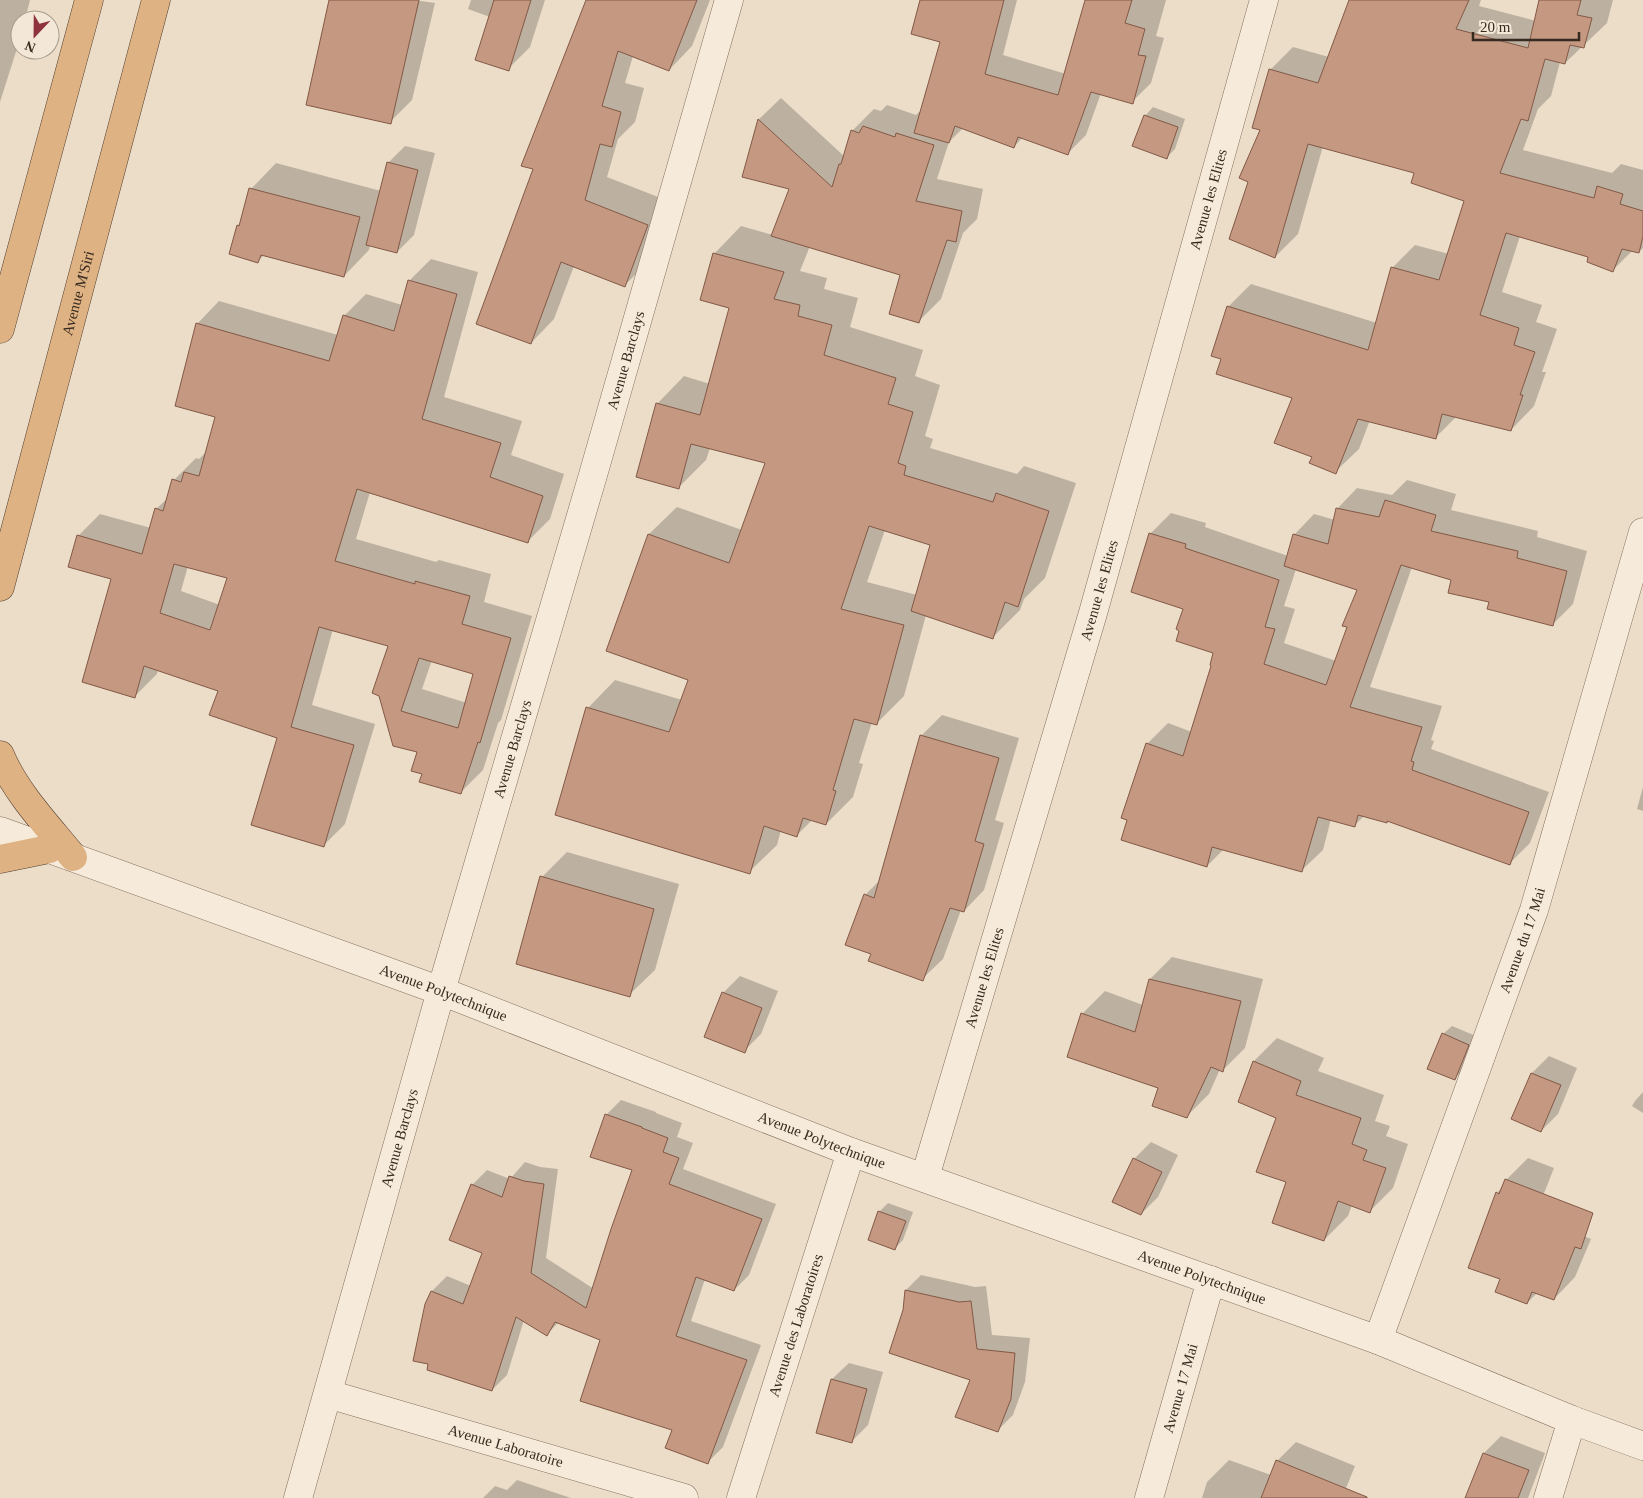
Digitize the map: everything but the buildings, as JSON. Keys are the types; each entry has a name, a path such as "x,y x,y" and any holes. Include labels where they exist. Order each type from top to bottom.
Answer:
{"highway":[{"path":"0,329 89,0"},
{"name":"Avenue M'Siri","path":"0,587 156,0"},
{"path":"0,755 5,768 61,853 0,859"}],"street":[{"name":"Avenue Barclays","path":"298,1498 441,991 593,475 729,0"},
{"name":"Avenue les Elites","path":"925,1177 1090,622 1264,0"},
{"name":"Avenue du 17 Mai","path":"1378,1340 1534,910 1643,532"},
{"name":"Avenue Polytechnique","path":"0,831 441,991 851,1152 1378,1340 1572,1420 1643,1446"},
{"name":"Avenue des Laboratoires","path":"741,1498 851,1152"},
{"name":"Avenue 17 Mai","path":"1149,1498 1212,1280"},
{"name":"Avenue Laboratoire","path":"328,1394 684,1498"},
{"path":"1548,1498 1572,1420"}]}
